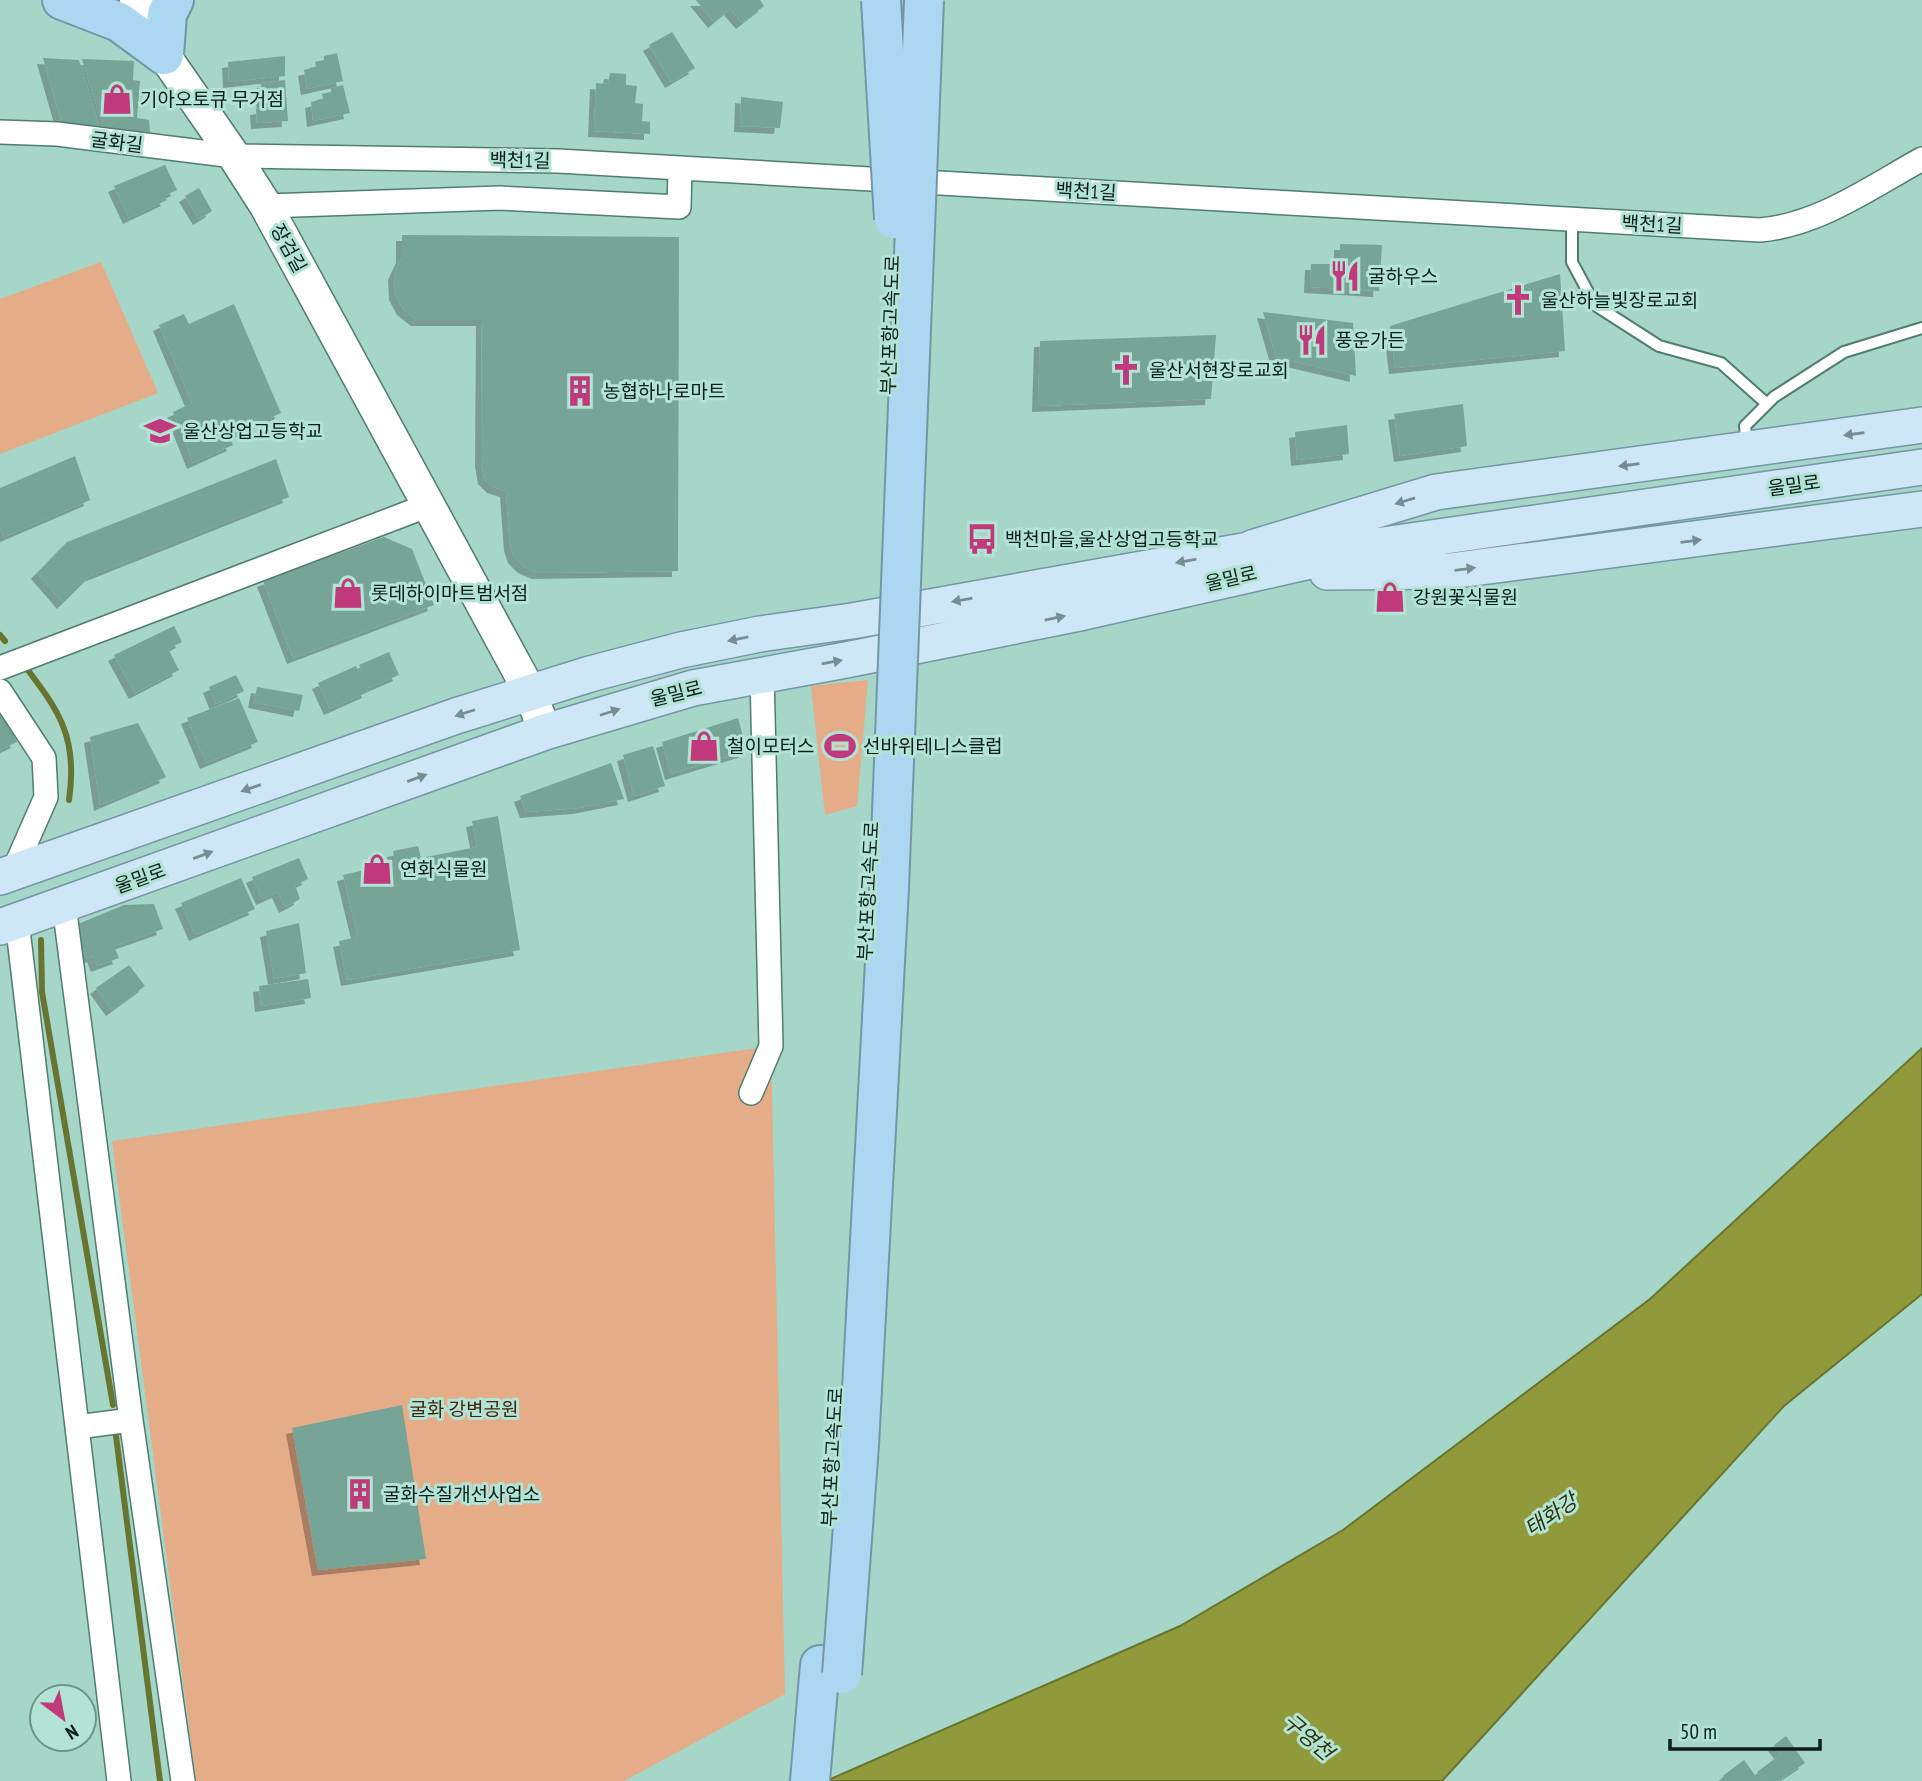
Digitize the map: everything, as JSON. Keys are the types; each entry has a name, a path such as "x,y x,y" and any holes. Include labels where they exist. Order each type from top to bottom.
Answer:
{"highway":[{"path":"62,0 119,22 164,55"},
{"path":"164,55 167,14 174,0"},
{"path":"881,0 894,219"},
{"name":"부산포항고속도로","path":"810,1781 820,1665 865,950 901,0"},
{"name":"부산포항고속도로","path":"835,1781 859,1445 889,888 924,0"}],"main road":[{"name":"장검길","path":"135,0 164,55 265,206 530,692 545,732"},
{"path":"1247,562 1436,492 1922,425"},
{"name":"울밀로","path":"7,875 456,716 530,692 681,650 760,634 1247,562 1376,546 1922,467"},
{"path":"1247,562 1450,570 1922,509"},
{"name":"울밀로","path":"8,924 545,732 693,688 1084,612 1247,562"}],"street":[{"name":"굴화길","path":"0,132 57,135 234,156"},
{"name":"백천1길","path":"234,156 558,161 1759,230 1794,225 1833,209 1922,159"},
{"path":"265,206 500,198 678,207 680,169"},
{"path":"0,668 429,505"},
{"path":"751,1093 771,1046 762,674"},
{"path":"0,691 44,758 46,797 7,875"},
{"path":"64,905 131,1420 183,1781"},
{"path":"8,924 77,1427 119,1781"},
{"path":"77,1427 131,1420"}],"lane":[{"path":"1572,219 1572,262 1595,304 1659,346 1721,363 1767,404"},
{"path":"1747,448 1745,426 1774,397 1844,352 1922,328"}],"green space":[{"path":"101,262 158,393 0,454 0,299"},
{"name":"선바위테니스클럽","path":"868,680 857,806 825,815 811,686"},
{"name":"굴화 강변공원","path":"771,1046 785,1694 624,1781 196,1781 112,1141"}],"water":[{"path":"1922,1048 1922,1294 1784,1406 1442,1781 826,1781 1180,1626 1343,1530 1650,1299"}],"building":[{"path":"696,0 760,0 764,6 742,23 730,9 714,22"},
{"path":"672,32 695,68 671,82 649,45"},
{"path":"337,53 343,81 307,89 304,70 316,67 315,62 324,60 324,56"},
{"path":"285,56 285,76 229,82 228,62"},
{"path":"43,58 79,60 100,129 63,128"},
{"name":"기아오토큐 무거점","path":"82,59 134,61 133,80 140,81 137,118 149,120 150,132 104,130"},
{"path":"610,73 626,74 626,85 637,86 635,103 643,104 642,121 650,122 650,134 594,131 596,83 608,84"},
{"path":"285,80 288,121 257,123 256,109 263,108 261,83"},
{"path":"343,85 350,113 313,121 311,102 323,99 322,94 331,92 331,88"},
{"path":"741,97 783,102 780,128 740,126"},
{"path":"165,165 177,190 164,196 167,200 129,218 114,186"},
{"path":"199,188 212,211 199,219 185,196"},
{"name":"농협하나로마트","path":"402,235 679,237 678,571 538,573 524,567 514,557 510,545 506,491 493,487 484,478 481,461 482,320 417,320 403,309 395,294 394,274 402,257"},
{"name":"굴하우스","path":"1340,244 1382,245 1379,291 1310,287 1311,264 1340,264"},
{"name":"울산하늘빛장로교회","path":"1560,274 1565,351 1395,368 1390,326"},
{"path":"234,304 281,413 229,437 233,445 193,463 173,412 192,403 159,325 184,314 189,324"},
{"name":"풍운가든","path":"1263,312 1353,323 1356,376 1276,357"},
{"name":"울산서현장로교회","path":"1216,335 1211,399 1038,406 1040,341"},
{"path":"1463,404 1467,446 1400,456 1394,414"},
{"path":"1347,425 1349,454 1297,460 1295,432"},
{"path":"75,456 90,500 4,537 0,527 0,488"},
{"path":"276,459 289,497 90,576 63,603 37,573 67,542"},
{"name":"롯데하이마트범서점","path":"384,537 412,549 434,605 293,658 263,581"},
{"path":"174,626 182,642 168,649 179,670 135,693 114,655"},
{"path":"389,652 399,675 369,688 359,665"},
{"path":"356,666 368,692 330,709 318,683"},
{"path":"236,675 244,691 216,704 209,687"},
{"path":"257,687 303,695 299,711 254,702"},
{"path":"239,698 258,742 206,763 187,718"},
{"path":"0,709 17,742 0,750"},
{"name":"철이모터스","path":"738,718 747,751 671,774 662,742"},
{"path":"138,723 166,777 100,805 90,737"},
{"path":"653,746 665,786 634,796 623,755"},
{"path":"611,763 624,799 579,808 526,812 520,796"},
{"path":"498,816 520,950 347,980 339,941 358,937 343,875 395,863 393,851 418,846 421,858 477,847 472,821"},
{"path":"299,858 308,879 295,885 300,899 285,907 278,892 262,899 252,877"},
{"path":"241,878 255,909 195,935 181,903"},
{"path":"154,904 163,929 114,946 119,958 97,966 93,956 86,959 73,926 124,905"},
{"path":"299,923 306,973 274,979 266,931"},
{"path":"129,965 145,986 112,1010 96,988"},
{"path":"308,979 311,998 261,1006 259,986"},
{"name":"굴화수질개선사업소","path":"402,1405 426,1559 318,1570 292,1428"},
{"path":"1786,1736 1805,1763 1778,1781 1763,1781 1757,1772 1781,1754 1774,1745"},
{"path":"1744,1760 1759,1781 1721,1781 1724,1775"}],"waterway":[{"path":"0,635 5,641"},
{"path":"24,665 47,697 63,727 71,759 69,800"},
{"path":"41,940 42,992 113,1405"},
{"path":"116,1436 160,1781"}],"place":[{"name":"기아오토큐 무거점","path":"117,99"},
{"name":"굴하우스","path":"1345,276"},
{"name":"울산하늘빛장로교회","path":"1518,300"},
{"name":"풍운가든","path":"1312,340"},
{"name":"울산서현장로교회","path":"1126,370"},
{"name":"농협하나로마트","path":"580,391"},
{"name":"울산상업고등학교","path":"160,431"},
{"name":"백천마을,울산상업고등학교","path":"982,539"},
{"name":"롯데하이마트범서점","path":"348,593"},
{"name":"강원꽃식물원","path":"1390,597"},
{"name":"철이모터스","path":"704,746"},
{"name":"선바위테니스클럽","path":"840,746"},
{"name":"연화식물원","path":"377,869"},
{"name":"굴화수질개선사업소","path":"360,1494"}],"water label":[{"name":"태화강","path":"1551,1515"},
{"name":"구영천","path":"1308,1737"}]}
